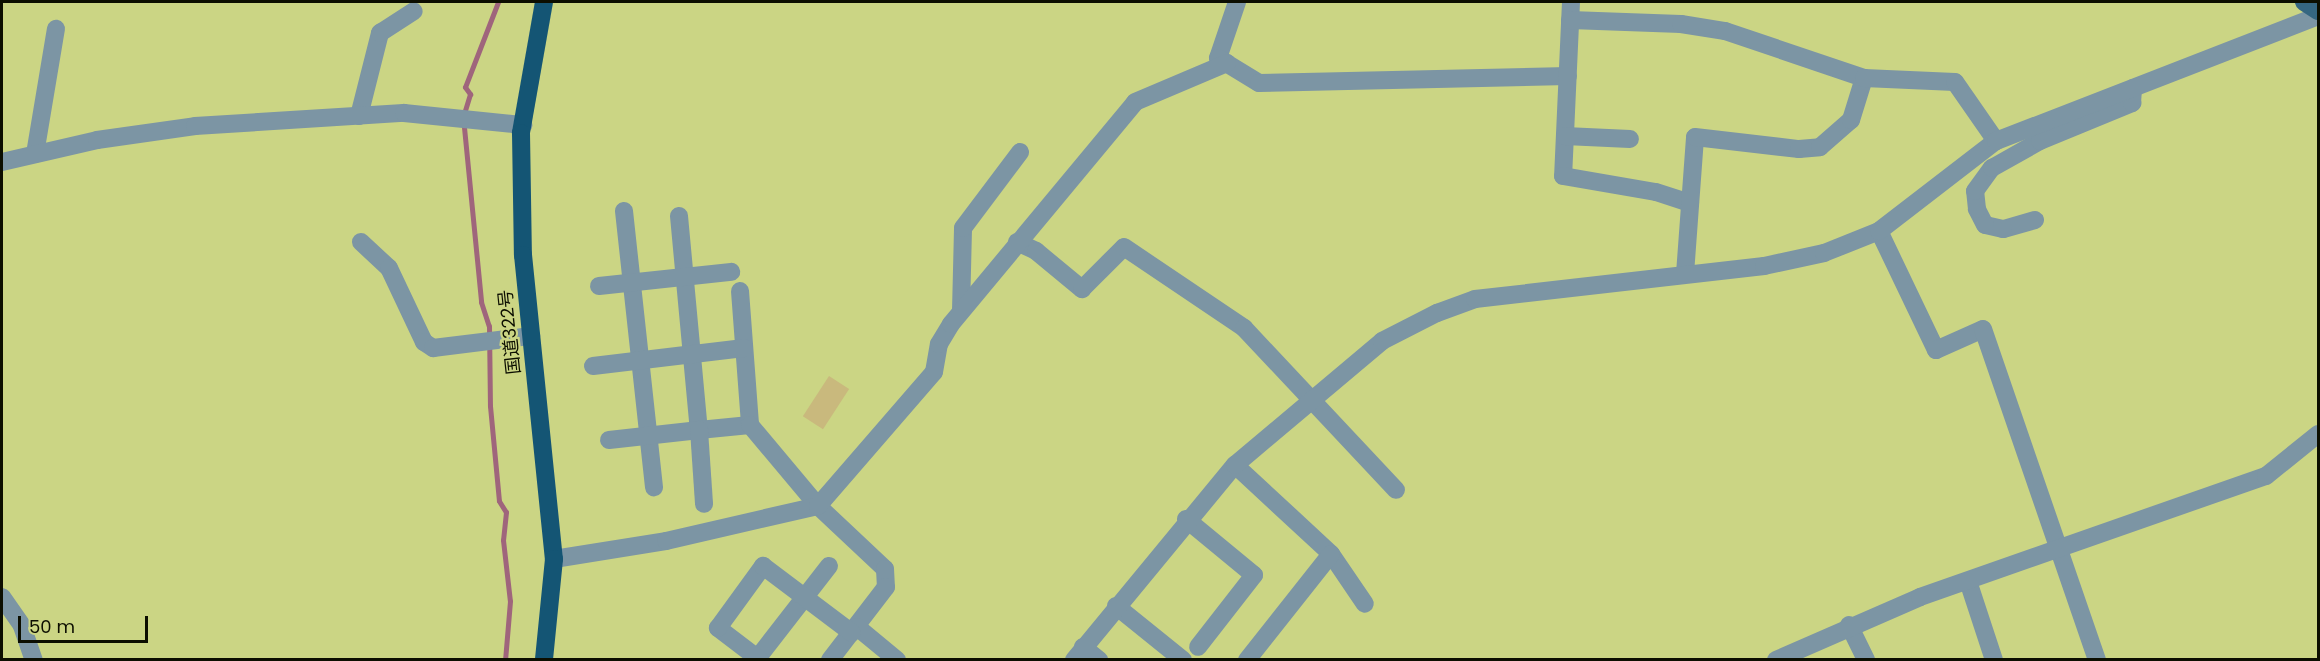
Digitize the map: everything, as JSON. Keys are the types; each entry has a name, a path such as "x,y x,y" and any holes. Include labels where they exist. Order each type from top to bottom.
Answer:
{"highway":[{"name":"国道322号","path":"544,2 523,125 523,255 554,559 544,660"}],"main road":[{"path":"2304,2 2319,11"}],"street":[{"path":"1237,2 1218,58 1259,83 1568,76"},
{"path":"359,116 380,33 414,11"},
{"path":"1690,203 1656,192 1563,176 1571,11 1681,24 1725,32 1864,78 1955,81 1996,141"},
{"path":"1099,660 1078,653 1186,519 1235,465 1382,341 1475,299 1685,274 1814,255 1879,231 1996,141 2319,16"},
{"path":"35,154 56,29"},
{"path":"554,559 666,541 818,506 934,372 939,344 961,311 1136,102 1227,63"},
{"path":"1685,274 1695,137 1799,149 1820,147 1851,120 1864,78"},
{"path":"2035,220 2003,229 1985,225 1977,209 1976,191 1992,168 2040,141 2132,103 2133,88"},
{"path":"2,162 35,154 195,126 405,113 523,125"},
{"path":"1565,136 1630,139"},
{"path":"961,311 963,228 1020,152"},
{"path":"624,211 654,487"},
{"path":"679,216 704,504"},
{"path":"1879,231 1936,350 1983,329 2097,660"},
{"path":"361,242 389,268 424,342 433,348 531,336"},
{"path":"1017,242 1036,251 1082,289 1124,247 1244,328 1309,401 1396,490"},
{"path":"599,286 730,272"},
{"path":"740,291 750,425 818,506 885,569 886,587 830,660"},
{"path":"593,366 744,348"},
{"path":"609,440 750,425"},
{"path":"1776,660 1795,655 1849,625 2266,476 2319,434"},
{"path":"1235,465 1331,554 1365,604"},
{"path":"1186,519 1254,575 1198,647"},
{"path":"1247,660 1331,554"},
{"path":"829,566 805,597 758,659 718,628 764,566 805,597 897,660"},
{"path":"1968,581 1994,660"},
{"path":"2,597 22,626 34,660"},
{"path":"1116,606 1183,660"},
{"path":"1849,625 1866,660"}],"building":[{"path":"829,376 849,389 823,429 803,416"}],"waterway":[{"path":"498,2 465,87 470,94 463,117 481,302 489,326 490,406 499,501 506,512 503,540 510,601 505,660"}]}
